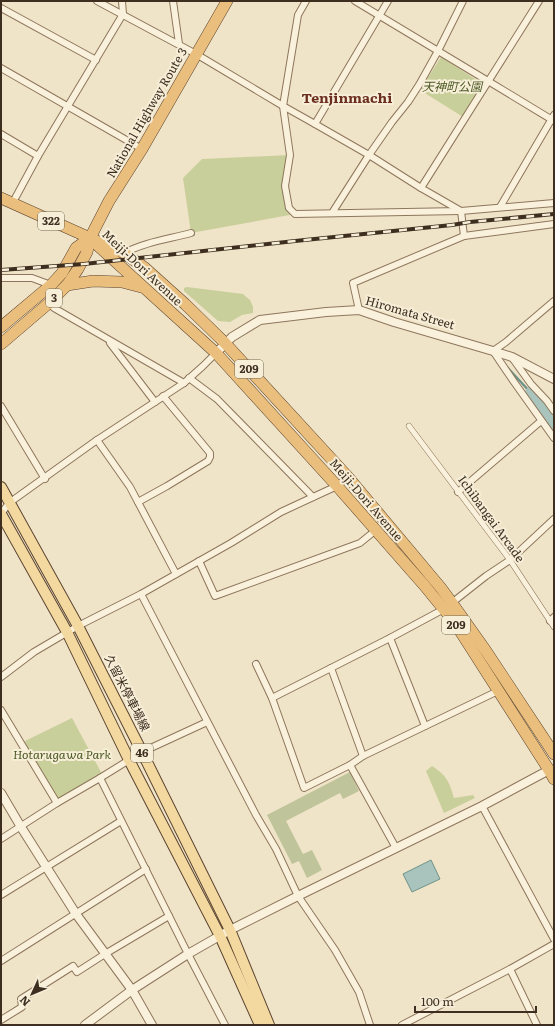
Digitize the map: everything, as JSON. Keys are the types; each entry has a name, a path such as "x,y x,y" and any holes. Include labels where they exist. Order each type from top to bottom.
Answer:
{"highway":[{"name":"National Highway Route 3","path":"1,344 49,303 67,285 78,269 87,252 90,238 109,202 142,149 227,1"},
{"name":"322","path":"1,198 90,238"},
{"name":"National Highway Route 3","path":"1,327 51,285 62,273 76,248 90,238"},
{"name":"Meiji-Dori Avenue","path":"90,238 124,253 145,268 185,304 225,343 348,477 490,658 554,754"},
{"name":"Meiji-Dori Avenue","path":"90,238 103,252 216,353 376,530 448,606 455,623 552,775"},
{"path":"67,285 93,281 122,282 143,287"}],"main road":[{"name":"久留米停車場線","path":"1,487 78,626 142,752 230,930 269,1025"},
{"name":"46","path":"1,514 68,632 129,760 220,936 260,1025"}],"street":[{"path":"98,1 196,54 369,155 461,211"},
{"path":"12,204 38,156 123,14 122,1"},
{"path":"172,1 178,44"},
{"path":"306,1 298,15 283,106 290,155 285,186 289,208 295,214 461,211 554,203"},
{"path":"355,1 553,119 500,207"},
{"path":"315,124 388,1"},
{"path":"332,213 369,155 408,102 438,51 463,1"},
{"path":"421,188 539,1"},
{"path":"1,8 96,60"},
{"path":"1,68 142,149"},
{"path":"1,134 38,156"},
{"path":"461,211 464,236"},
{"path":"359,310 353,283 464,236 554,224"},
{"path":"124,253 143,245 192,233"},
{"path":"1,278 32,278 51,285"},
{"path":"554,301 506,342 493,351 554,438"},
{"path":"49,303 54,308 217,399 313,497"},
{"name":"Hiromata Street","path":"216,353 232,336 260,320 326,312 359,310 512,357 554,379"},
{"path":"107,338 155,402"},
{"path":"1,514 9,503 97,440 186,381 216,353"},
{"path":"512,357 531,384 554,411"},
{"path":"138,502 208,461 210,457 210,453 163,396"},
{"path":"1,406 45,478"},
{"path":"458,492 541,421"},
{"name":"Ichibangai Arcade","path":"409,426 510,560 552,619 554,626"},
{"path":"97,440 130,487 176,574"},
{"path":"1,677 34,652 78,626 141,594 281,512 337,486 348,477"},
{"path":"272,698 390,638 448,606 486,576 510,560 554,519"},
{"path":"199,561 215,596 360,543 376,530"},
{"path":"141,594 256,815 276,850 298,896 335,950 358,992 370,1025"},
{"path":"390,638 426,726"},
{"path":"256,664 272,698 304,788 350,765 363,756 498,691"},
{"path":"332,668 363,756"},
{"path":"1,710 57,803"},
{"path":"1,839 57,803 142,752 208,722"},
{"path":"350,765 396,848"},
{"path":"85,1025 132,990 188,954 230,930 482,806 552,775"},
{"path":"100,778 225,1025"},
{"path":"1,793 76,914 132,990 152,1025"},
{"path":"482,806 554,939"},
{"path":"1,895 121,821"},
{"path":"1,961 146,869"},
{"path":"1,1020 22,1007 21,999 73,966 77,972 169,916"},
{"path":"402,1025 411,1023 554,944"},
{"path":"510,969 537,1025"}],"green space":[{"name":"天神町公園","path":"441,57 483,84 463,117 420,90"},
{"path":"290,155 285,186 289,208 295,214 191,233 183,178 202,159"},
{"path":"187,287 243,294 250,300 253,307 253,313 242,315 230,322 218,321 184,291 184,288"},
{"name":"Hotarugawa Park","path":"72,718 102,774 58,800 23,742"},
{"path":"432,766 447,779 454,798 473,795 475,798 444,813 426,771"},
{"path":"350,772 359,791 343,799 340,793 286,821 303,854 312,850 322,870 307,878 299,861 292,864 267,815"}],"water":[{"path":"431,860 440,879 412,892 403,874"}],"waterway":[{"path":"505,365 532,394"},
{"path":"532,394 554,422"}],"railway":[{"path":"1,270 84,264 554,214"}],"district":[{"name":"Tenjinmachi","path":"347,98"}]}
